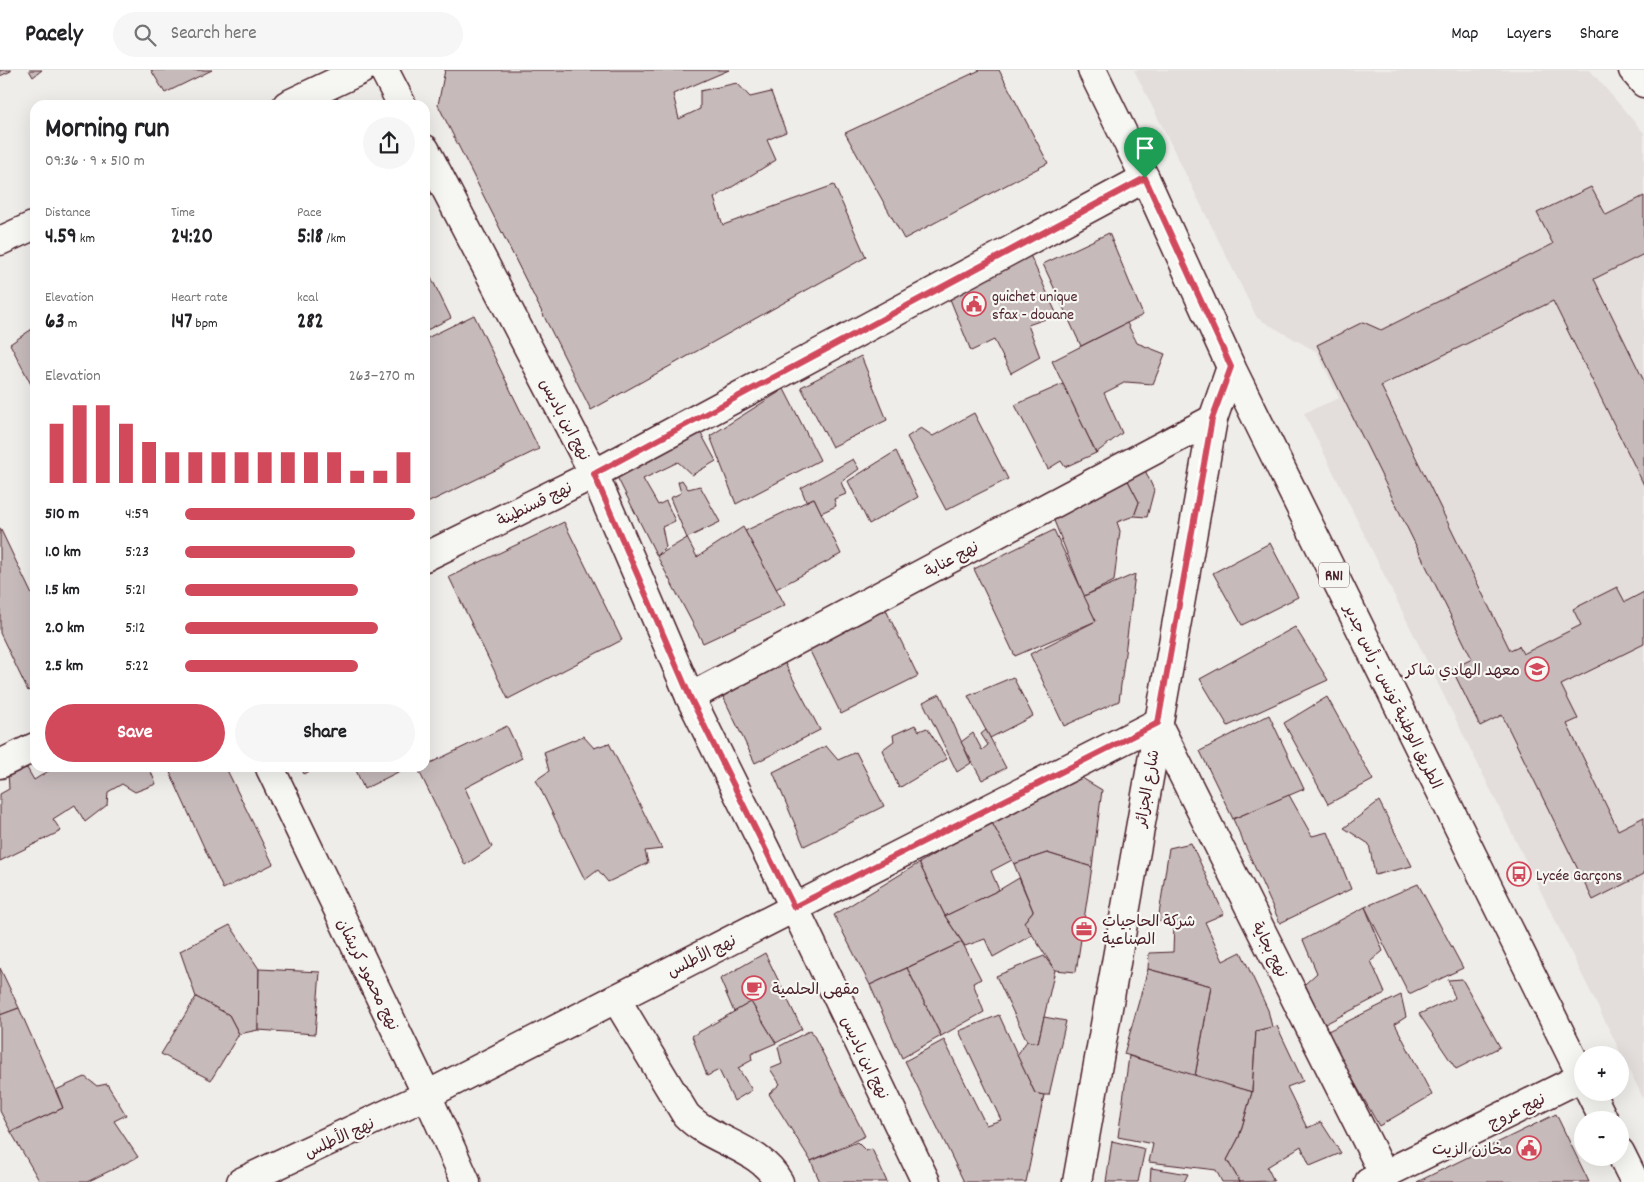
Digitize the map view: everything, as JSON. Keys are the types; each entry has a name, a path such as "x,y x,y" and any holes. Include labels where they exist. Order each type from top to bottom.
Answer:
{"street":[{"path":"298,100 361,70"},
{"path":"384,70 399,100"},
{"name":"الطريق الوطنية تونس - رأس جدير","path":"1092,70 1145,178 1231,367 1574,1061"},
{"path":"1633,70 1644,84"},
{"name":"نهج ابن باديس","path":"430,159 594,474 690,697 794,907 926,1182"},
{"name":"نهج قسنطينة","path":"430,555 594,474 1145,178"},
{"path":"0,241 30,227"},
{"name":"شارع الجزائر","path":"1078,1182 1212,419 1231,367"},
{"name":"نهج عنابة","path":"690,697 1212,419"},
{"name":"نهج الأطلس","path":"241,1182 427,1095 1158,723"},
{"name":"نهج بجاية","path":"1158,723 1377,1179"},
{"path":"0,764 30,749"},
{"name":"نهج محمود كريشان","path":"272,772 427,1095 466,1182"},
{"path":"616,999 686,1115 698,1127 712,1136 756,1157 779,1182"},
{"name":"نهج عروج","path":"1377,1179 1574,1081"},
{"path":"1627,1166 1635,1182"}],"shaded area":[{"name":"معهد الهادي شاكر","path":"1134,70 1590,70 1644,133 1644,1100 1629,1070 1629,1046 1617,1046 1304,413 1339,398 1317,352 1257,318"}],"building":[{"path":"0,70 11,70 11,71 0,76"},
{"path":"29,70 42,70 33,77"},
{"path":"151,70 212,70 165,93"},
{"path":"445,70 729,70 673,94 679,119 700,109 700,91 737,83 750,97 771,92 786,132 767,140 776,160 714,198 723,225 834,185 866,257 591,410 438,105"},
{"path":"980,70 999,70 1048,163 904,239 845,133"},
{"path":"1591,187 1606,215 1644,196 1644,254 1594,279 1644,381 1644,485 1553,301 1381,386 1510,650 1519,646 1523,654 1581,625 1573,609 1617,587 1625,602 1644,592 1644,644 1561,685 1578,719 1567,724 1618,830 1644,817 1644,874 1593,900 1502,715 1480,726 1452,669 1472,659 1317,345 1363,322 1381,330 1553,244 1537,213"},
{"path":"1109,233 1143,315 1081,346 1043,264"},
{"path":"1030,255 1057,315 1028,325 1040,357 1011,373 994,340 971,351 948,294"},
{"path":"430,275 451,318 430,328"},
{"path":"474,315 539,449 430,502 430,337"},
{"path":"1127,323 1137,343 1165,354 1153,384 1126,382 1104,393 1122,433 1096,453 1052,361"},
{"path":"30,330 30,382 10,344"},
{"path":"861,356 887,420 832,447 801,387"},
{"path":"1063,384 1096,453 1065,467 1061,461 1048,469 1015,405"},
{"path":"784,389 820,460 736,504 710,436"},
{"path":"974,413 1008,479 946,510 907,437 921,428 933,436"},
{"path":"698,428 716,461 692,475 678,462 643,479 658,505 666,501 675,521 662,527 666,547 657,556 614,471"},
{"path":"896,451 918,497 869,524 848,481"},
{"path":"853,459 859,469 841,482 846,494 834,499 836,506 821,513 814,498 806,501 801,488"},
{"path":"1144,468 1154,490 1147,517 1134,516 1139,502 1125,475"},
{"path":"1125,475 1139,502 1134,516 1117,522 1120,531 1114,581 1084,596 1051,513"},
{"path":"682,480 688,489 700,486 720,522 687,538 670,498 681,493 678,482"},
{"path":"814,498 841,554 776,589 745,531"},
{"path":"564,522 622,640 508,699 449,577"},
{"path":"743,527 785,605 703,643 657,556 687,538 697,557"},
{"path":"0,528 30,591 30,690 28,691 0,633"},
{"path":"1054,530 1096,621 1015,656 974,569"},
{"path":"1270,543 1298,597 1242,625 1213,573"},
{"path":"1135,574 1119,701 1064,726 1030,654 1096,621 1084,596"},
{"path":"884,606 918,676 841,714 806,643"},
{"path":"1295,627 1328,680 1228,726 1200,679"},
{"path":"782,658 820,730 755,763 720,690"},
{"path":"1013,677 1033,716 990,738 968,696"},
{"path":"940,694 971,763 957,772 923,702"},
{"path":"1327,697 1373,780 1328,804 1284,723"},
{"path":"1269,715 1304,789 1233,819 1200,751"},
{"path":"915,725 919,731 927,728 947,759 899,788 882,750 894,741 893,735"},
{"path":"507,726 522,758 465,788 492,847 465,865 419,772 430,772 430,763"},
{"path":"986,730 1006,768 982,780 961,742 973,733 982,750 988,745 981,734"},
{"path":"583,736 594,748 609,743 662,849 645,851 648,863 608,882 598,870 585,880 536,780 549,771 544,752"},
{"path":"826,746 838,760 856,752 884,806 804,846 773,772"},
{"path":"27,768 34,780 47,772 151,772 156,784 135,792 122,784 108,792 107,805 85,822 75,805 53,819 61,831 0,861 0,794 9,789 8,772"},
{"path":"170,772 228,772 273,864 223,889"},
{"path":"357,772 398,772 364,789"},
{"path":"1077,775 1102,790 1092,867 1047,853 1014,864 991,821"},
{"path":"1289,795 1312,836 1328,832 1351,889 1280,923 1233,819"},
{"path":"1379,801 1412,866 1375,875 1369,844 1344,828"},
{"path":"991,821 1012,860 991,871 999,890 945,916 919,863"},
{"path":"1191,843 1224,914 1205,922 1223,961 1241,952 1268,1010 1272,1027 1256,1031 1252,1092 1195,1076 1211,986 1148,969 1149,953 1173,952 1174,925 1158,921 1169,848"},
{"path":"1047,853 1092,867 1076,972 1055,970 1024,922 1033,911 1014,864"},
{"path":"919,863 945,916 962,942 870,985 834,915"},
{"path":"1019,878 1033,911 1024,922 1032,935 993,957 985,939 965,946 945,916 999,890"},
{"path":"1418,884 1463,968 1409,994 1365,907"},
{"path":"1365,907 1383,951 1371,961 1385,993 1323,1025 1305,984 1317,973 1303,940"},
{"path":"230,925 259,969 258,1030 239,1034 229,1015 196,997 180,951"},
{"path":"962,942 981,979 973,983 984,1012 941,1036 907,968"},
{"path":"765,953 802,1029 776,1043 751,1002 734,1012 720,979"},
{"path":"1044,956 1055,970 1038,1043 1027,1041 996,976"},
{"path":"0,968 19,1008 0,1015"},
{"path":"907,968 941,1036 902,1058 870,985"},
{"path":"259,969 320,972 315,1034 258,1030"},
{"path":"1148,969 1211,986 1195,1076 1124,1054"},
{"path":"1462,979 1500,1047 1456,1069 1419,1014 1455,998 1448,980"},
{"path":"1401,995 1406,1017 1395,1024 1432,1095 1379,1126 1326,1032"},
{"path":"196,997 229,1015 239,1034 211,1080 161,1054"},
{"path":"751,1002 776,1043 751,1054 752,1060 738,1068 752,1090 734,1101 719,1070 707,1076 692,1036"},
{"path":"19,1008 63,1108 11,1132 0,1111 0,1015"},
{"path":"999,1015 1035,1093 1044,1095 1026,1182 964,1182 905,1061 944,1040 986,1125 1001,1120 959,1031"},
{"path":"1044,1017 1066,1021 1049,1095 1035,1093 1017,1055 1027,1041 1038,1043"},
{"path":"1277,1026 1303,1081 1287,1087 1307,1128 1321,1122 1341,1153 1310,1166 1301,1146 1267,1167 1274,1181 1240,1182 1227,1160 1239,1137 1252,1092 1256,1031"},
{"path":"811,1030 865,1136 811,1161 769,1094 780,1084 770,1069 782,1064 778,1047"},
{"path":"1129,1056 1252,1092 1239,1137 1227,1160 1240,1182 1222,1182 1216,1170 1149,1162 1153,1144 1118,1137"},
{"path":"85,1077 97,1086 107,1084 126,1115 114,1121 138,1157 87,1182 40,1182 11,1132 63,1108 56,1090"},
{"name":"مخازن الزيت","path":"1556,1114 1574,1151 1574,1166 1581,1166 1589,1182 1417,1182"},
{"path":"1112,1141 1145,1149 1138,1182 1106,1182"},
{"path":"857,1142 866,1151 872,1149 887,1182 820,1182 811,1161"},
{"path":"1151,1168 1188,1174 1184,1182 1150,1182"}],"place":[{"name":"guichet unique sfax - douane","path":"974,304"},
{"name":"معهد الهادي شاكر","path":"1537,669"},
{"name":"Lycée Garçons","path":"1519,874"},
{"name":"شركة الحاجيات الصناعية","path":"1084,929"},
{"name":"مقهى الحلمية","path":"754,988"},
{"name":"مخازن الزيت","path":"1529,1148"}],"route":[{"path":"1145,178 1231,367 1212,419 1158,723 794,907 690,697 594,474 1145,178"}]}
